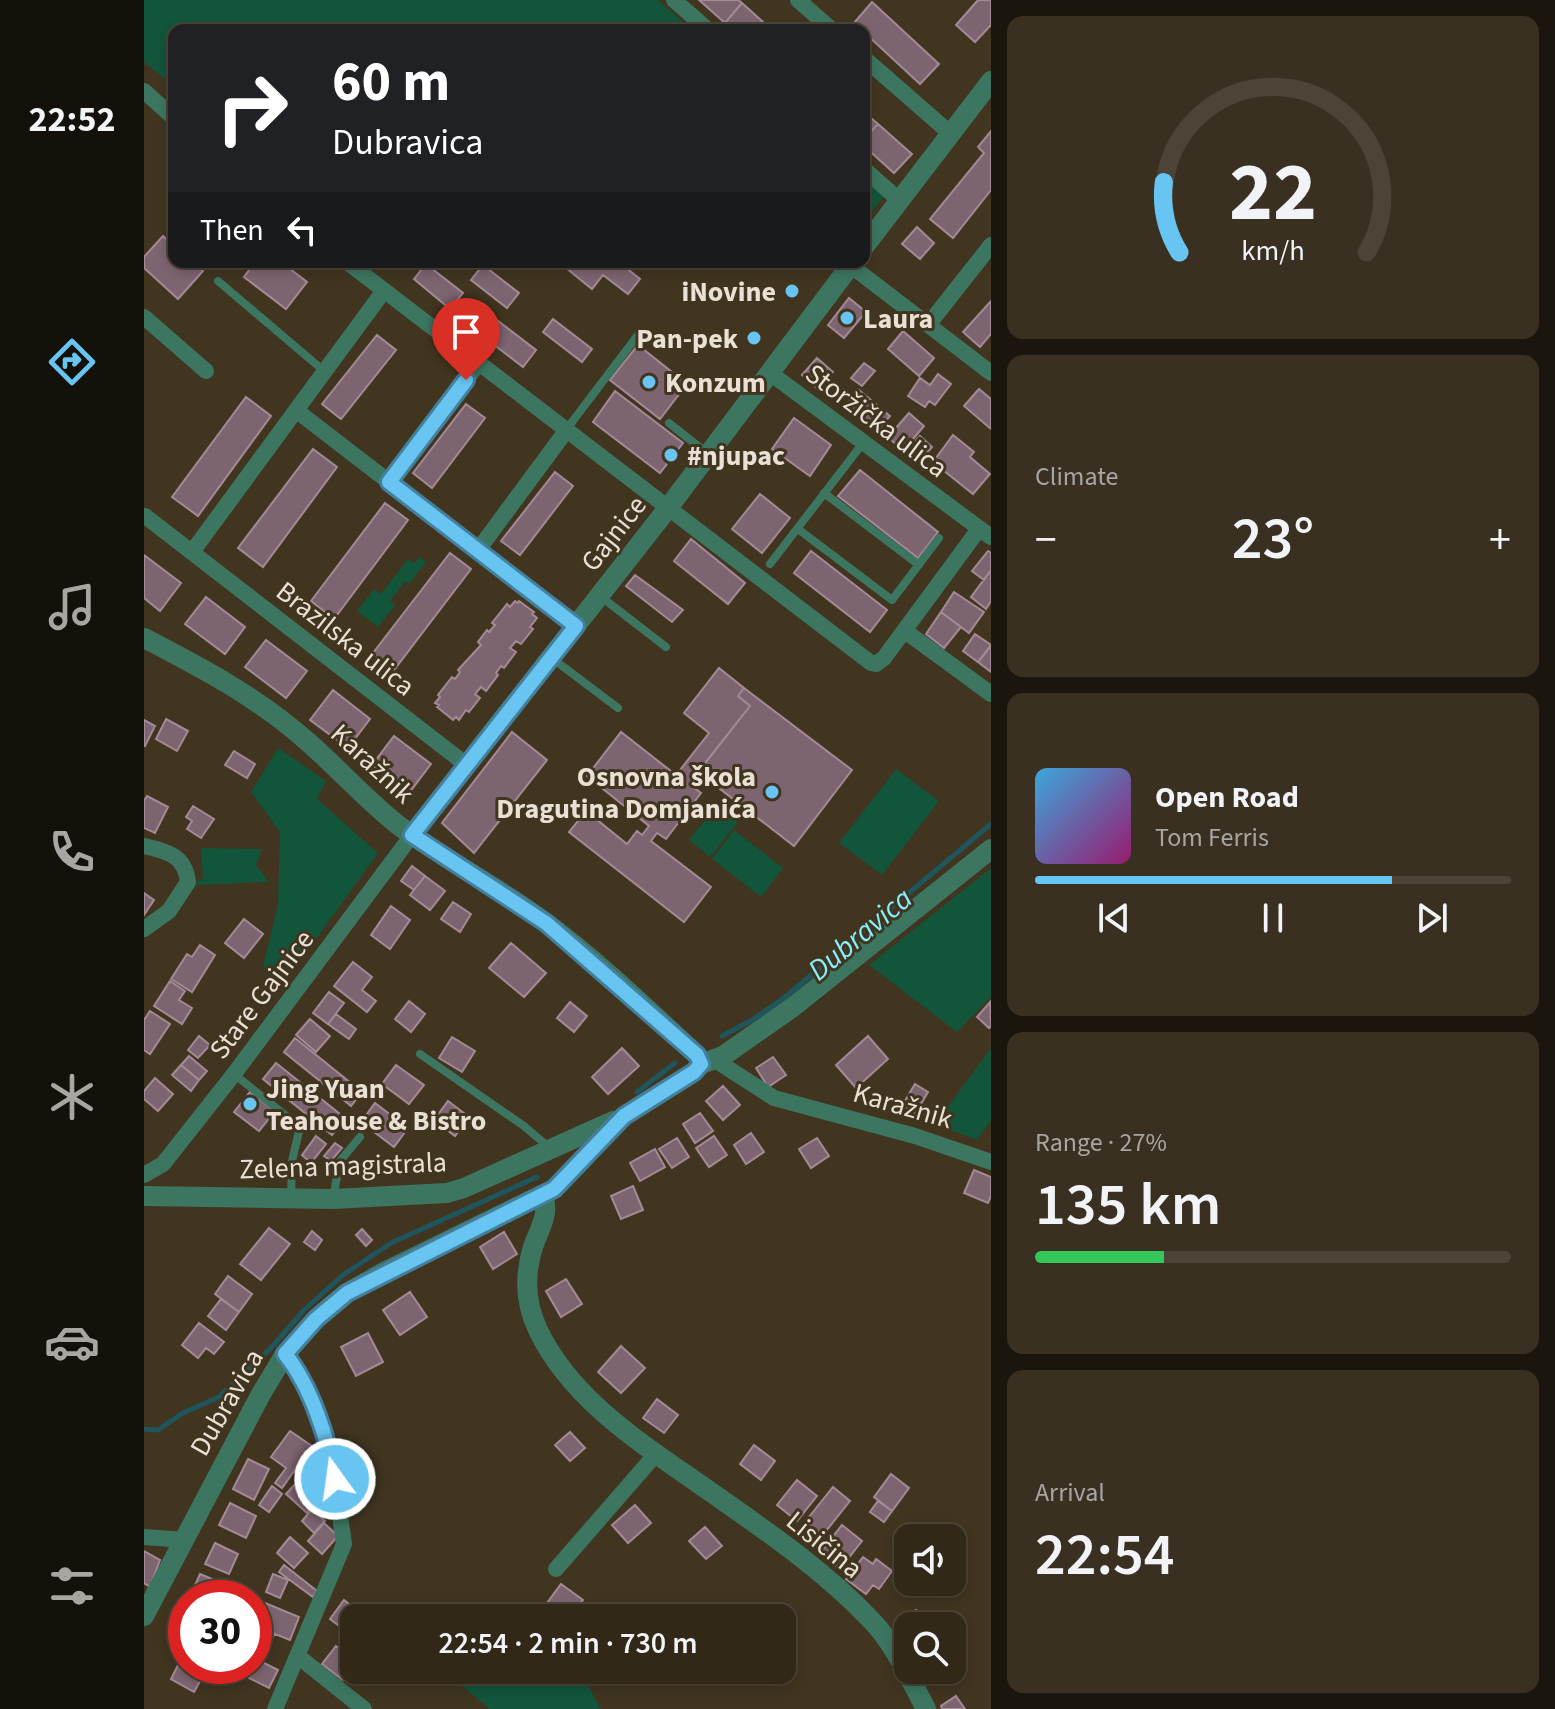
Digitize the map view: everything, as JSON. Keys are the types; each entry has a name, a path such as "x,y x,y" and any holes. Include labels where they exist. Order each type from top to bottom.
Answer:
{"street":[{"path":"674,0 701,24"},
{"path":"798,0 825,24"},
{"path":"870,63 951,134"},
{"path":"870,239 991,81"},
{"path":"144,91 168,113"},
{"path":"870,174 899,200"},
{"path":"928,325 991,245"},
{"path":"354,268 866,660 876,664 881,662 985,533"},
{"name":"Gajnice","path":"412,835 668,508 846,268"},
{"path":"856,268 991,373"},
{"path":"192,552 383,292"},
{"path":"144,317 206,371"},
{"path":"389,482 478,364"},
{"name":"Storžička ulica","path":"770,373 985,533"},
{"path":"297,411 576,626"},
{"path":"478,550 566,431"},
{"name":"Brazilska ulica","path":"145,516 468,766"},
{"path":"905,631 991,694"},
{"name":"Karažnik","path":"144,638 221,679 271,711 412,835 546,923 708,1062 774,1098 915,1136 991,1162"},
{"name":"Stare Gajnice","path":"144,1175 163,1164 234,1074 412,835"},
{"path":"144,846 165,850 178,857 187,870 188,882 169,911 144,929"},
{"name":"Dubravica","path":"144,1616 261,1394 285,1354 316,1319 347,1293 382,1273 543,1195 563,1181 624,1116 793,1007 991,849"},
{"name":"Zelena magistrala","path":"144,1196 333,1199 447,1193 624,1116"},
{"path":"551,1149 562,1166 563,1181"},
{"name":"Lisičina","path":"543,1195 546,1213 533,1250 526,1288 530,1312 539,1333 568,1376 594,1405 656,1454 797,1554 847,1595 875,1624 896,1654 926,1709"},
{"path":"275,1709 344,1544 331,1454 300,1372 285,1354"},
{"path":"556,1569 656,1454"},
{"path":"144,1537 185,1540"},
{"path":"299,1657 364,1709"}],"lane":[{"path":"218,281 325,372"},
{"path":"566,431 641,331"},
{"path":"669,423 708,455"},
{"path":"770,564 863,443"},
{"path":"824,493 919,565"},
{"path":"798,529 892,600 939,538"},
{"path":"600,596 666,647"},
{"path":"552,658 618,708"},
{"path":"420,1054 524,1126 551,1149"},
{"path":"234,1074 300,1127 292,1161 291,1198"},
{"path":"333,1199 340,1161 360,1137"}],"green space":[{"path":"144,0 658,0 686,24 168,24 168,81 144,62"},
{"path":"870,182 885,195 870,214"},
{"path":"419,557 426,562 409,584 405,581 390,601 395,605 378,627 357,611 374,589 381,594 408,559 414,563"},
{"path":"278,748 326,781 317,799 378,853 286,981 263,967 278,904 280,832 251,792"},
{"path":"896,769 939,801 882,875 839,843"},
{"path":"717,805 738,822 710,857 689,840"},
{"path":"734,830 783,868 761,897 712,859"},
{"path":"201,848 262,849 256,865 269,882 196,885 203,878"},
{"path":"991,868 991,997 957,1032 869,965"},
{"path":"991,1048 991,1121 977,1140 935,1124"},
{"path":"460,1684 587,1684 601,1709 490,1709"}],"building":[{"path":"699,0 738,0 742,3 725,23"},
{"path":"978,0 991,0 991,25 975,42 956,25"},
{"path":"872,2 939,64 920,84 870,38 870,24 854,23"},
{"path":"742,3 765,24 726,24"},
{"path":"870,117 878,124 870,133"},
{"path":"878,124 912,154 894,173 870,151 870,133"},
{"path":"991,131 991,190 953,238 930,219 984,153 978,147"},
{"path":"917,227 934,243 920,259 902,244"},
{"path":"163,236 168,241 168,268 199,268 203,271 178,299 144,268 144,257"},
{"path":"251,268 289,268 307,282 286,309 244,277"},
{"path":"423,268 431,268 463,293 450,309 414,279"},
{"path":"481,268 487,268 519,293 507,308 471,280"},
{"path":"566,268 626,268 640,279 628,294 603,275 592,289"},
{"name":"Laura","path":"849,298 866,312 844,338 828,325"},
{"path":"991,301 991,334 980,347 963,332"},
{"path":"493,317 536,350 523,367 480,334"},
{"path":"553,319 592,349 582,362 543,332"},
{"path":"903,331 934,358 919,376 888,349"},
{"path":"377,335 396,350 341,419 322,404"},
{"name":"Konzum","path":"638,345 687,384 660,419 610,380"},
{"path":"817,358 833,372 818,389 802,375"},
{"path":"864,363 875,371 862,386 851,378"},
{"path":"938,374 951,384 935,405 929,401 925,407 908,396 920,378 930,385"},
{"path":"979,389 991,399 991,429 964,406"},
{"path":"859,390 890,416 877,431 846,405"},
{"path":"615,391 683,443 660,473 593,422"},
{"path":"246,397 271,416 198,516 172,497"},
{"path":"466,404 485,418 432,488 413,473"},
{"path":"909,413 924,426 903,451 888,437"},
{"path":"794,418 831,445 810,476 772,449"},
{"path":"953,435 974,452 970,457 990,474 973,494 933,462"},
{"path":"920,436 932,447 919,462 906,451"},
{"path":"313,449 337,467 263,567 238,548"},
{"path":"860,470 938,532 918,558 838,496"},
{"path":"555,472 573,486 520,555 501,541"},
{"path":"760,494 790,518 762,553 732,529"},
{"path":"385,503 408,520 334,619 311,601"},
{"path":"691,539 745,583 728,604 674,561"},
{"path":"811,551 887,610 870,632 794,573"},
{"path":"988,551 991,553 991,570 984,580 972,571"},
{"path":"450,553 471,569 394,670 373,653"},
{"path":"144,555 181,583 160,611 144,598"},
{"path":"991,570 991,601 986,609 971,597"},
{"path":"635,575 683,610 672,622 626,586"},
{"path":"954,592 984,612 969,633 941,612"},
{"path":"206,597 245,627 225,654 185,624"},
{"path":"515,601 534,612 532,614 537,618 530,627 533,629 521,644 516,641 510,648 516,652 504,668 501,666 486,691 481,687 475,694 480,698 469,712 466,710 459,720 456,717 453,720 437,707 438,695 452,677 455,679 460,672 458,670 481,645 478,642 495,625 492,623 507,604 510,607"},
{"path":"941,612 961,627 944,648 926,634"},
{"path":"975,634 991,645 978,662 963,651"},
{"path":"266,640 307,671 286,698 245,667"},
{"path":"991,646 991,672 978,662"},
{"path":"719,668 744,688 738,696 750,706 689,784 701,793 666,839 657,833 651,841 711,887 684,922 569,832 586,811 627,844 637,831 642,835 649,826 587,776 621,732 676,775 709,733 684,713"},
{"path":"744,688 852,770 794,846 698,772 750,706 738,696"},
{"path":"333,690 370,719 348,748 310,720"},
{"path":"166,719 188,731 177,751 156,739"},
{"path":"144,720 155,726 145,746 144,746"},
{"path":"512,732 547,760 474,853 442,823"},
{"path":"394,736 431,764 409,793 372,765"},
{"path":"234,751 255,764 247,778 225,765"},
{"path":"147,796 168,807 155,833 144,828 144,801"},
{"path":"193,806 214,819 201,838 187,829 192,821 186,817"},
{"path":"412,866 425,876 414,890 401,881"},
{"path":"425,876 445,891 430,910 410,895"},
{"path":"144,893 154,900 144,915"},
{"path":"453,902 471,914 460,932 441,919"},
{"path":"391,906 410,920 390,949 371,935"},
{"path":"244,919 263,934 244,958 225,943"},
{"path":"511,943 546,973 524,997 489,968"},
{"path":"200,945 215,955 192,992 171,979 187,954 192,957"},
{"path":"353,962 372,977 362,990 376,1001 367,1012 334,986"},
{"path":"170,981 185,991 179,1000 192,1008 182,1024 154,1006"},
{"path":"329,992 344,1003 328,1024 313,1013"},
{"path":"409,1001 425,1014 411,1032 395,1019"},
{"path":"570,1002 587,1016 574,1032 557,1018"},
{"path":"990,1002 991,1026 989,1028 977,1017"},
{"path":"150,1011 170,1024 150,1054 144,1050 144,1020"},
{"path":"336,1014 356,1029 349,1039 328,1024"},
{"path":"310,1019 330,1036 316,1052 296,1035"},
{"path":"199,1036 210,1045 198,1058 188,1050"},
{"path":"868,1036 888,1059 856,1088 836,1065"},
{"path":"452,1037 475,1051 462,1072 439,1058"},
{"path":"295,1038 362,1092 351,1106 284,1052"},
{"path":"622,1048 639,1066 608,1094 592,1077"},
{"path":"189,1056 207,1071 199,1080 181,1065"},
{"path":"773,1057 786,1075 768,1087 756,1068"},
{"path":"276,1063 345,1118 332,1135 263,1079"},
{"path":"181,1065 199,1080 191,1091 172,1075"},
{"path":"396,1065 424,1085 409,1104 382,1084"},
{"path":"155,1078 173,1094 158,1111 144,1099 144,1091"},
{"path":"915,1084 928,1092 915,1114 902,1106"},
{"path":"723,1086 740,1105 723,1120 706,1101"},
{"path":"250,1092 275,1111 259,1131 234,1112"},
{"path":"448,1101 469,1117 455,1136 434,1120"},
{"path":"375,1103 408,1128 394,1147 361,1122"},
{"path":"700,1113 713,1131 695,1143 683,1124"},
{"path":"751,1133 764,1152 746,1164 734,1145"},
{"path":"316,1136 326,1144 311,1163 302,1155"},
{"path":"714,1136 727,1155 709,1167 696,1148"},
{"path":"677,1138 689,1157 672,1168 659,1149"},
{"path":"817,1138 829,1156 811,1168 799,1149"},
{"path":"335,1143 342,1148 331,1161 324,1156"},
{"path":"655,1149 665,1167 640,1181 630,1163"},
{"path":"974,1170 991,1177 988,1203 964,1193"},
{"path":"633,1186 643,1210 621,1219 611,1196"},
{"path":"269,1228 290,1244 261,1280 240,1264"},
{"path":"362,1229 372,1240 366,1246 356,1235"},
{"path":"312,1231 322,1240 315,1250 304,1242"},
{"path":"504,1232 517,1254 493,1269 480,1247"},
{"path":"228,1276 252,1294 239,1312 215,1294"},
{"path":"566,1279 582,1304 561,1317 546,1291"},
{"path":"410,1292 427,1317 400,1335 383,1310"},
{"path":"221,1299 239,1312 226,1330 208,1316"},
{"path":"199,1323 224,1342 214,1354 206,1348 198,1358 182,1345"},
{"path":"368,1333 383,1362 356,1376 341,1347"},
{"path":"621,1346 645,1368 621,1393 598,1372"},
{"path":"657,1399 678,1415 664,1433 643,1418"},
{"path":"290,1431 312,1446 282,1488 275,1483 286,1468 271,1457"},
{"path":"570,1432 585,1448 570,1461 555,1445"},
{"path":"754,1445 775,1461 761,1480 740,1464"},
{"path":"248,1459 269,1469 254,1500 233,1489"},
{"path":"891,1474 909,1488 892,1511 874,1497"},
{"path":"797,1480 817,1496 797,1521 777,1505"},
{"path":"298,1481 319,1500 307,1513 286,1494"},
{"path":"272,1486 282,1494 269,1512 259,1505"},
{"path":"833,1487 850,1501 822,1536 805,1522"},
{"path":"878,1501 892,1511 884,1522 870,1512"},
{"path":"230,1503 256,1516 246,1538 219,1525"},
{"path":"635,1505 651,1523 628,1543 612,1525"},
{"path":"312,1509 325,1521 314,1533 302,1521"},
{"path":"324,1523 338,1536 322,1554 308,1541"},
{"path":"842,1525 862,1541 840,1569 820,1553"},
{"path":"705,1527 722,1546 706,1559 689,1541"},
{"path":"290,1537 308,1553 294,1568 277,1553"},
{"path":"215,1543 238,1554 229,1574 205,1564"},
{"path":"144,1551 160,1560 150,1587 144,1583"},
{"path":"863,1557 873,1564 876,1559 892,1571 879,1589 873,1585 866,1594 846,1579"},
{"path":"284,1565 317,1591 313,1597 279,1572"},
{"path":"200,1574 214,1580 197,1580"},
{"path":"273,1574 288,1580 280,1598 272,1595"},
{"path":"561,1584 583,1600 580,1604 547,1603"},
{"path":"340,1605 340,1627 330,1619"},
{"path":"272,1606 299,1617 290,1640 272,1633"},
{"path":"336,1646 340,1649 340,1678 322,1664"},
{"path":"272,1667 278,1670 272,1682"},
{"path":"180,1684 198,1684 194,1692"},
{"path":"956,1696 965,1709 942,1709 941,1706"}],"waterway":[{"name":"Dubravica","path":"722,1036 784,998 991,824"},
{"name":"Dubravica","path":"637,1092 675,1063"},
{"name":"Dubravica","path":"144,1429 158,1430 183,1413 219,1397 272,1347 304,1310 343,1275 391,1243 537,1177"}],"place":[{"name":"iNovine","path":"792,291"},
{"name":"Laura","path":"847,318"},
{"name":"Pan-pek","path":"754,338"},
{"name":"Konzum","path":"649,382"},
{"name":"#njupac","path":"671,455"},
{"name":"Osnovna škola Dragutina Domjanića","path":"772,792"},
{"name":"Jing Yuan Teahouse & Bistro","path":"250,1104"}],"route":[{"path":"335,1479 331,1454 300,1372 285,1354 316,1319 347,1293 554,1189 624,1116 694,1072 701,1064 697,1055 573,944 525,908 412,835 576,626 389,482 466,380"}]}
